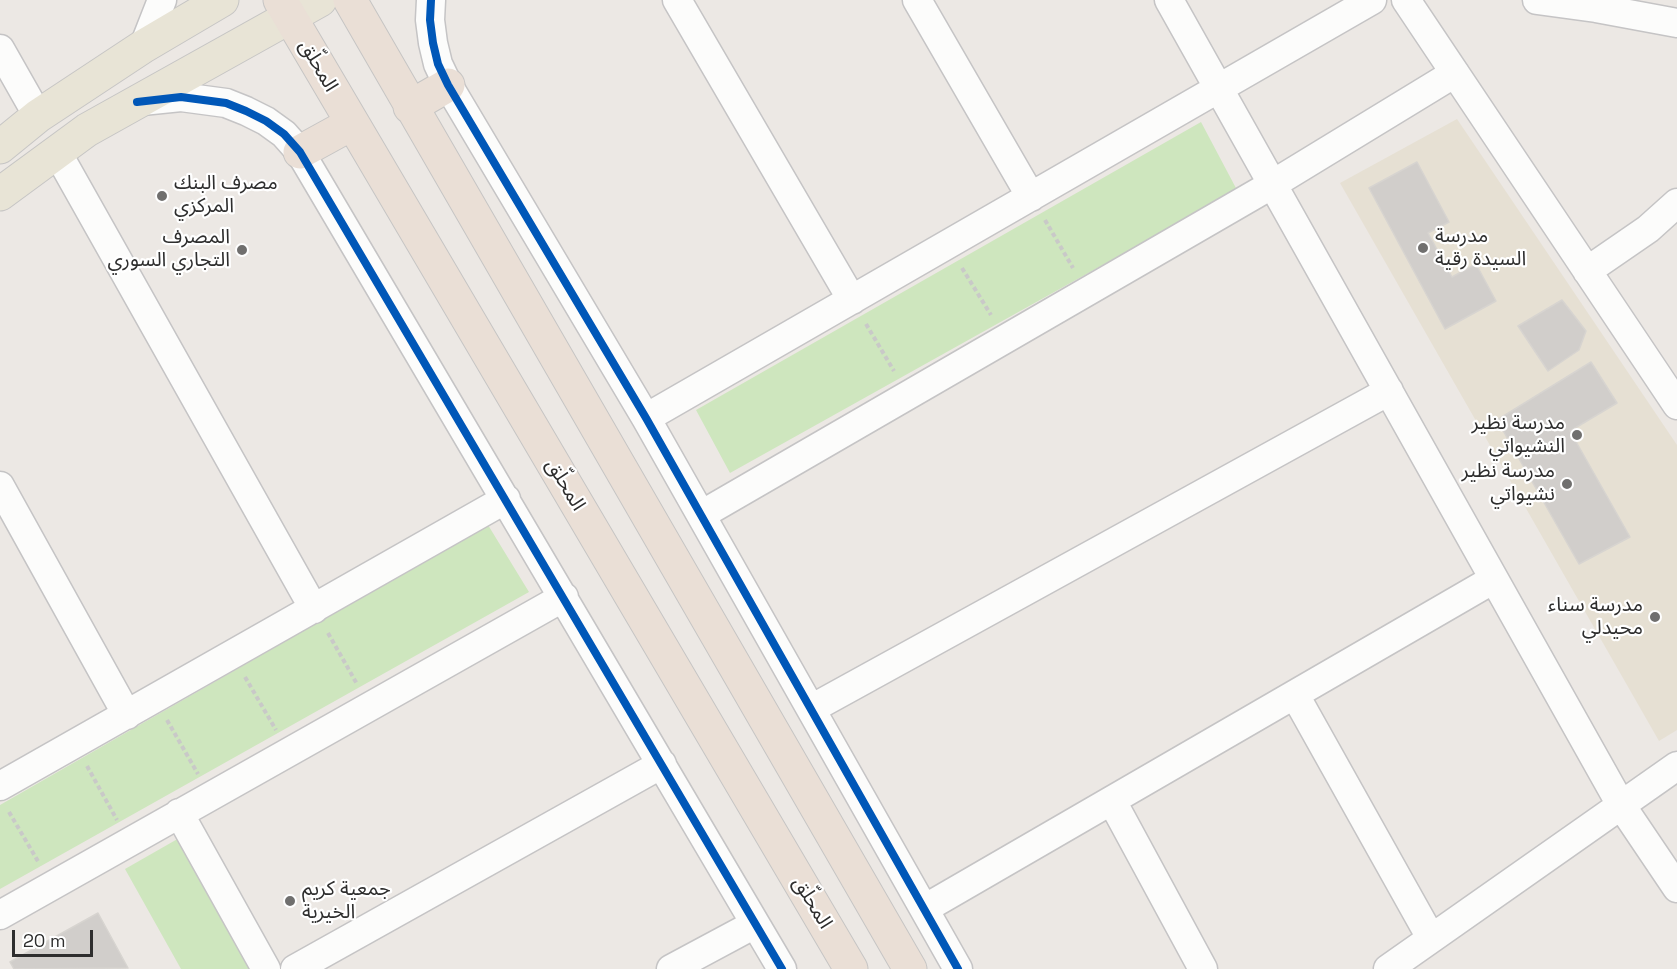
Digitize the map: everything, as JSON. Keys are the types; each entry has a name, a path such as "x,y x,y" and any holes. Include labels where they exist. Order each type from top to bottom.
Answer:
{"highway":[{"path":"350,0 910,969"},
{"name":"المحلّق","path":"285,9 851,969"},
{"path":"410,107 448,85"},
{"path":"300,152 351,124"}],"main road":[{"path":"0,147 38,116 144,46 222,0"},
{"path":"0,194 87,130 137,102 285,9 320,0"}],"street":[{"path":"144,46 162,0"},
{"path":"431,0 430,20 433,43 438,64 448,85 646,418 958,969"},
{"path":"677,0 852,300"},
{"path":"916,0 1031,196"},
{"path":"1168,0 1621,805 1677,888"},
{"path":"646,418 1372,0"},
{"path":"1406,0 1677,405"},
{"path":"1537,0 1677,23"},
{"path":"0,49 38,116"},
{"path":"701,515 1273,184 1455,73"},
{"path":"137,102 182,97 226,103 266,121 284,134 300,152 782,969"},
{"path":"57,152 314,609"},
{"path":"1587,271 1648,229 1677,203"},
{"path":"811,710 1389,391"},
{"path":"0,486 127,715"},
{"path":"3,796 75,744 506,500"},
{"path":"924,909 1494,579"},
{"path":"0,915 564,597"},
{"path":"1295,694 1431,938"},
{"path":"295,969 662,764"},
{"path":"1388,969 1677,766"},
{"path":"1112,801 1203,969"},
{"path":"179,813 267,969"},
{"path":"671,969 755,924"}],"path":[{"path":"1031,196 1087,291"},
{"path":"947,245 1006,339"},
{"path":"852,300 908,395"},
{"path":"314,609 369,706"},
{"path":"233,655 289,752"},
{"path":"155,699 211,795"},
{"path":"75,744 129,842"},
{"path":"3,796 52,885"}],"shaded area":[{"name":"مدرسة نظير النشيواتي","path":"1457,119 1677,445 1677,730 1659,741 1340,183"}],"green space":[{"path":"1201,122 1237,190 730,473 696,410"},
{"path":"488,525 529,592 0,889 0,805"},
{"path":"181,837 257,969 181,969 125,869"}],"building":[{"path":"1417,162 1449,222 1428,233 1452,277 1476,264 1496,301 1445,329 1369,188"},
{"path":"1562,300 1586,331 1579,350 1548,371 1518,326"},
{"name":"مدرسة نظير نشيواتي","path":"1591,362 1617,403 1570,431 1630,537 1579,564 1497,420"},
{"path":"98,913 128,968 14,969 10,962"}],"cycle path":[{"path":"431,0 430,20 433,43 438,64 448,85 646,418 958,969"},
{"path":"137,102 181,97 226,103 266,121 284,134 300,152 782,969"}],"place":[{"name":"مصرف البنك المركزي","path":"162,196"},
{"name":"مدرسة السيدة رقية","path":"1423,248"},
{"name":"المصرف التجاري السوري","path":"242,250"},
{"name":"مدرسة نظير النشيواتي","path":"1577,435"},
{"name":"مدرسة نظير نشيواتي","path":"1567,484"},
{"name":"مدرسة سناء محيدلي","path":"1655,617"},
{"name":"جمعية كريم الخيرية","path":"290,901"}]}
